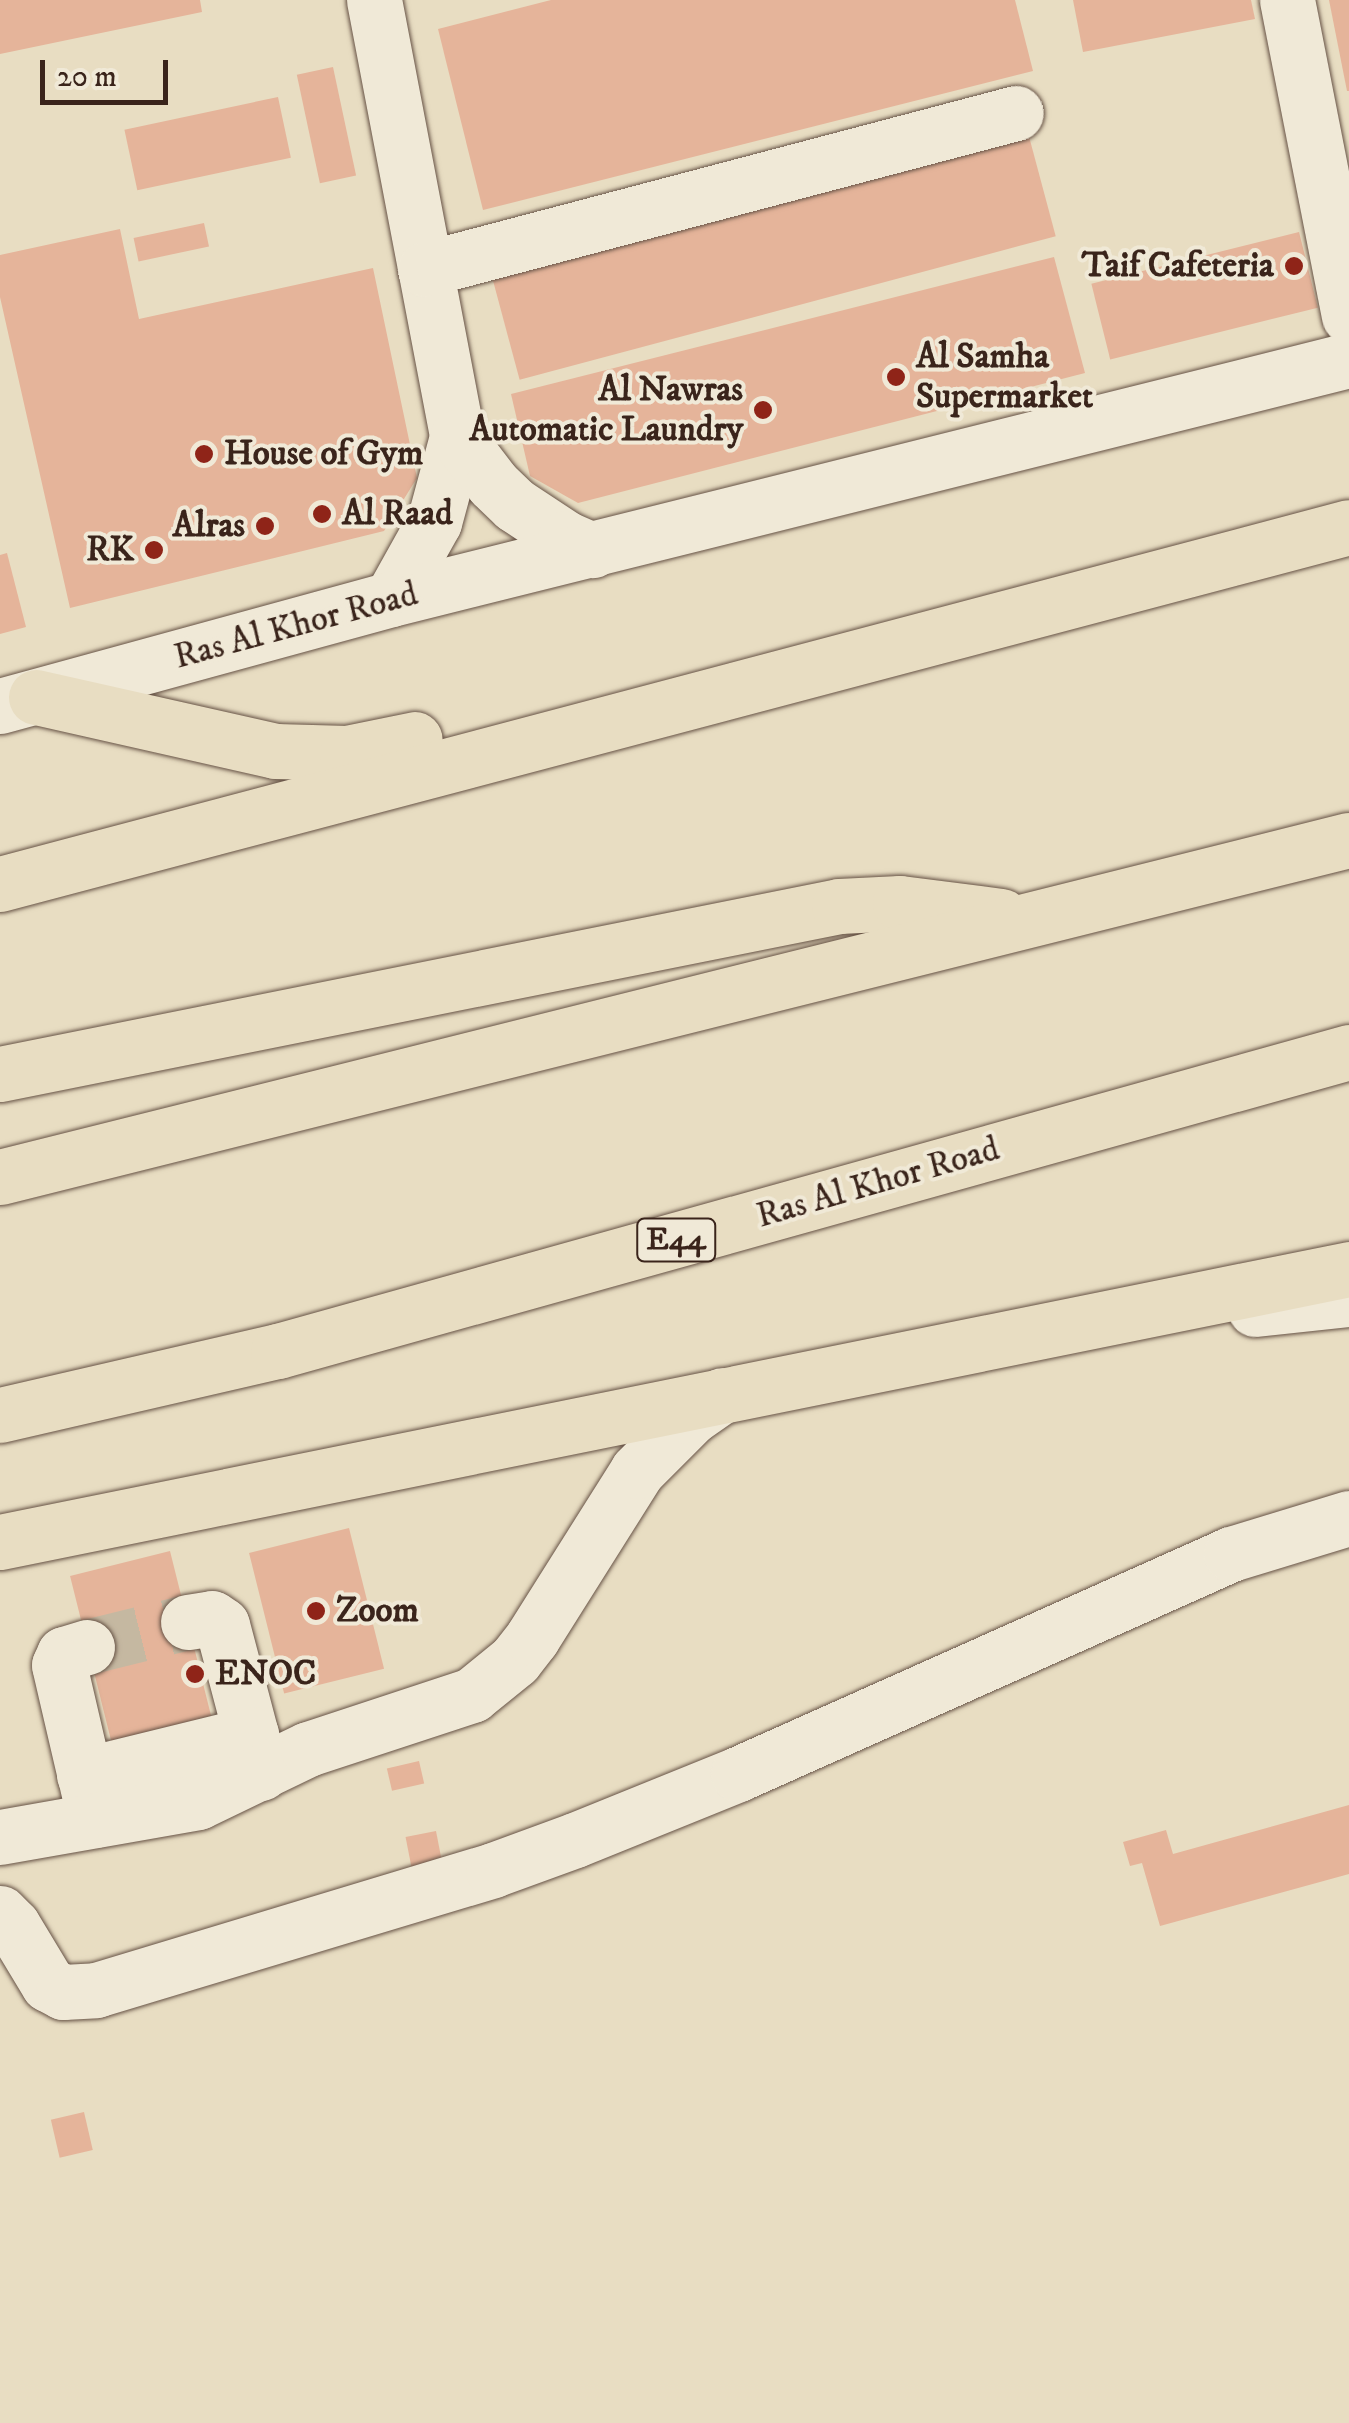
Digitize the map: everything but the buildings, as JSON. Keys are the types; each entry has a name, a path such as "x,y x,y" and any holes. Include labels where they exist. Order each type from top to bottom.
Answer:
{"highway":[{"path":"0,884 1349,527"},
{"path":"18,702 311,754 383,748 570,701 629,695 703,697"},
{"path":"0,1177 1349,840"},
{"path":"0,1074 839,906 916,904 1023,921"},
{"name":"Ras Al Khor Road","path":"0,1415 278,1350 1349,1052"},
{"path":"0,1542 1349,1270"}],"street":[{"path":"374,0 457,437 434,522 391,599"},
{"path":"1288,0 1349,316"},
{"path":"425,269 1016,113"},
{"name":"Ras Al Khor Road","path":"18,702 391,599 1349,360"},
{"path":"457,437 493,484 515,505 564,538 592,550"},
{"path":"1058,1330 1349,1299"},
{"path":"0,1837 90,1798 198,1802 256,1753 332,1740 448,1706 495,1680 532,1638 637,1471 691,1417 722,1395"},
{"path":"0,1913 14,1926 48,1984 63,1992 96,1990 492,1870 576,1840 738,1774 1231,1554 1349,1518"},
{"path":"188,1622 212,1618 222,1625 256,1753"},
{"path":"87,1647 64,1654 59,1664 90,1798"}],"tunnel":[{"path":"87,1647 188,1622"}],"place":[{"name":"Taif Cafeteria","path":"1294,266"},
{"name":"Al Samha Supermarket","path":"896,377"},
{"name":"Al Nawras Automatic Laundry","path":"763,410"},
{"name":"House of Gym","path":"204,454"},
{"name":"Al Raad","path":"322,514"},
{"name":"Alras","path":"265,526"},
{"name":"RK","path":"154,550"},
{"name":"Zoom","path":"316,1611"},
{"name":"ENOC","path":"195,1674"}]}
